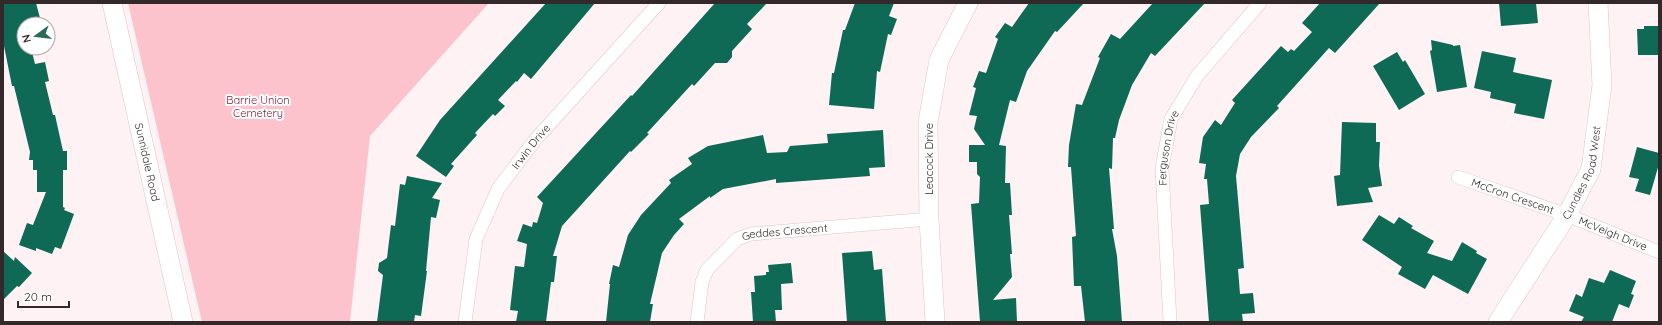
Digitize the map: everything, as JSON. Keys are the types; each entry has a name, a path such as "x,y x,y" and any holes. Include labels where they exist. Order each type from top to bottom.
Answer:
{"street":[{"name":"Sunnidale Road","path":"112,3 183,322"},
{"name":"Irwin Drive","path":"466,322 476,239 498,189 535,140 659,3"},
{"name":"Leacock Drive","path":"935,322 929,219 928,122 939,60 968,3"},
{"name":"Ferguson Drive","path":"1170,322 1162,168 1171,119 1197,76 1260,3"},
{"name":"Cundles Road West","path":"1498,322 1567,215 1591,169 1602,85 1598,3"},
{"name":"McCron Crescent","path":"1458,178 1567,215"},
{"name":"McVeigh Drive","path":"1567,215 1659,252"},
{"name":"Geddes Crescent","path":"697,322 702,282 707,270 737,239 751,234 929,219"}],"green space":[{"name":"Barrie Union Cemetery","path":"128,3 489,3 370,136 350,322 202,322"}],"building":[{"path":"3,3 36,3 39,16 16,16 16,56 33,56 35,64 45,62 49,81 45,82 53,115 55,115 63,151 67,151 67,170 63,170 63,207 65,208 64,210 74,214 61,249 55,247 52,254 36,248 36,251 19,245 27,223 33,225 46,192 37,192 37,170 33,170 33,160 29,160 30,152 14,86 12,86 3,41"},
{"path":"546,3 595,3 531,79 524,73 517,82 516,81 498,100 505,106 495,116 493,114 475,133 477,135 451,164 454,166 446,177 416,156 440,120"},
{"path":"715,3 767,3 747,24 752,29 732,51 732,57 727,63 715,63 694,86 692,84 647,133 649,134 631,152 630,151 562,226 553,256 557,256 554,282 551,282 546,322 516,322 518,311 510,310 515,266 524,267 527,244 517,241 523,224 532,227 533,222 537,223 543,203 537,197 631,95 632,96"},
{"path":"855,3 894,3 889,16 897,19 891,35 888,34 880,72 877,71 874,109 829,105 832,73 834,73 843,30 845,30"},
{"path":"1029,3 1084,3 1057,32 1055,31 1027,71 1016,102 1010,100 999,145 1006,146 1005,183 1010,183 1012,215 1009,215 1012,277 993,300 1016,298 1017,322 980,322 971,204 979,203 980,177 977,174 977,162 969,162 969,145 985,145 974,129 977,116 969,115 976,88 973,87 979,71 986,73 998,39 995,37 1005,23 1012,27"},
{"path":"1153,3 1205,3 1155,56 1151,53 1132,85 1119,120 1115,138 1113,138 1112,169 1109,168 1114,229 1112,229 1117,256 1122,322 1085,322 1081,286 1074,286 1072,237 1076,236 1071,167 1068,167 1069,145 1076,104 1082,105 1100,58 1098,57 1111,34 1120,39"},
{"path":"1320,3 1380,3 1335,53 1329,48 1277,106 1279,108 1251,137 1240,154 1236,176 1244,268 1238,269 1240,294 1253,293 1255,313 1242,314 1243,322 1209,322 1200,205 1209,204 1207,179 1204,179 1206,164 1199,163 1203,137 1215,120 1221,125 1235,103 1232,100 1281,46 1288,52 1291,49 1294,51 1312,32 1302,23"},
{"path":"1499,3 1536,3 1538,23 1501,26"},
{"path":"1644,26 1659,26 1659,55 1638,55 1637,29 1644,29"},
{"path":"1431,40 1453,46 1460,45 1467,87 1437,92 1430,51 1432,50"},
{"path":"1482,51 1516,58 1513,72 1552,80 1544,119 1514,113 1516,104 1490,98 1491,92 1474,88"},
{"path":"1397,52 1403,62 1405,60 1425,94 1399,110 1373,66"},
{"path":"1342,122 1376,123 1376,142 1380,142 1379,166 1382,186 1368,188 1373,202 1337,206 1334,176 1340,175"},
{"path":"883,130 885,167 869,168 870,176 776,183 776,179 723,189 710,198 710,196 679,219 684,224 674,235 662,253 650,304 653,304 650,322 606,322 609,284 613,265 619,267 628,235 641,215 671,183 669,180 692,164 688,158 708,146 763,135 767,153 787,152 790,146 828,143 827,134"},
{"path":"1637,147 1659,153 1659,164 1650,195 1635,191 1639,179 1629,177"},
{"path":"407,176 442,183 432,198 440,200 436,218 431,217 427,271 421,316 415,315 414,322 377,322 383,275 378,271 379,263 387,258 391,225 395,226 400,184 405,185"},
{"path":"1379,215 1394,224 1399,217 1413,226 1411,228 1434,241 1427,253 1452,261 1462,242 1477,251 1476,253 1487,259 1468,294 1433,275 1425,289 1398,274 1402,267 1362,240"},
{"path":"3,251 14,261 15,257 32,273 19,287 17,286 3,300"},
{"path":"872,251 874,270 882,269 886,322 847,322 842,253"},
{"path":"791,263 793,283 781,284 782,310 775,310 776,322 753,322 751,292 755,292 754,276 766,275 766,272 769,272 768,265"},
{"path":"1610,270 1636,281 1631,294 1634,295 1629,308 1619,304 1612,322 1581,322 1584,317 1569,311 1576,294 1582,297 1589,278 1604,283"}]}
